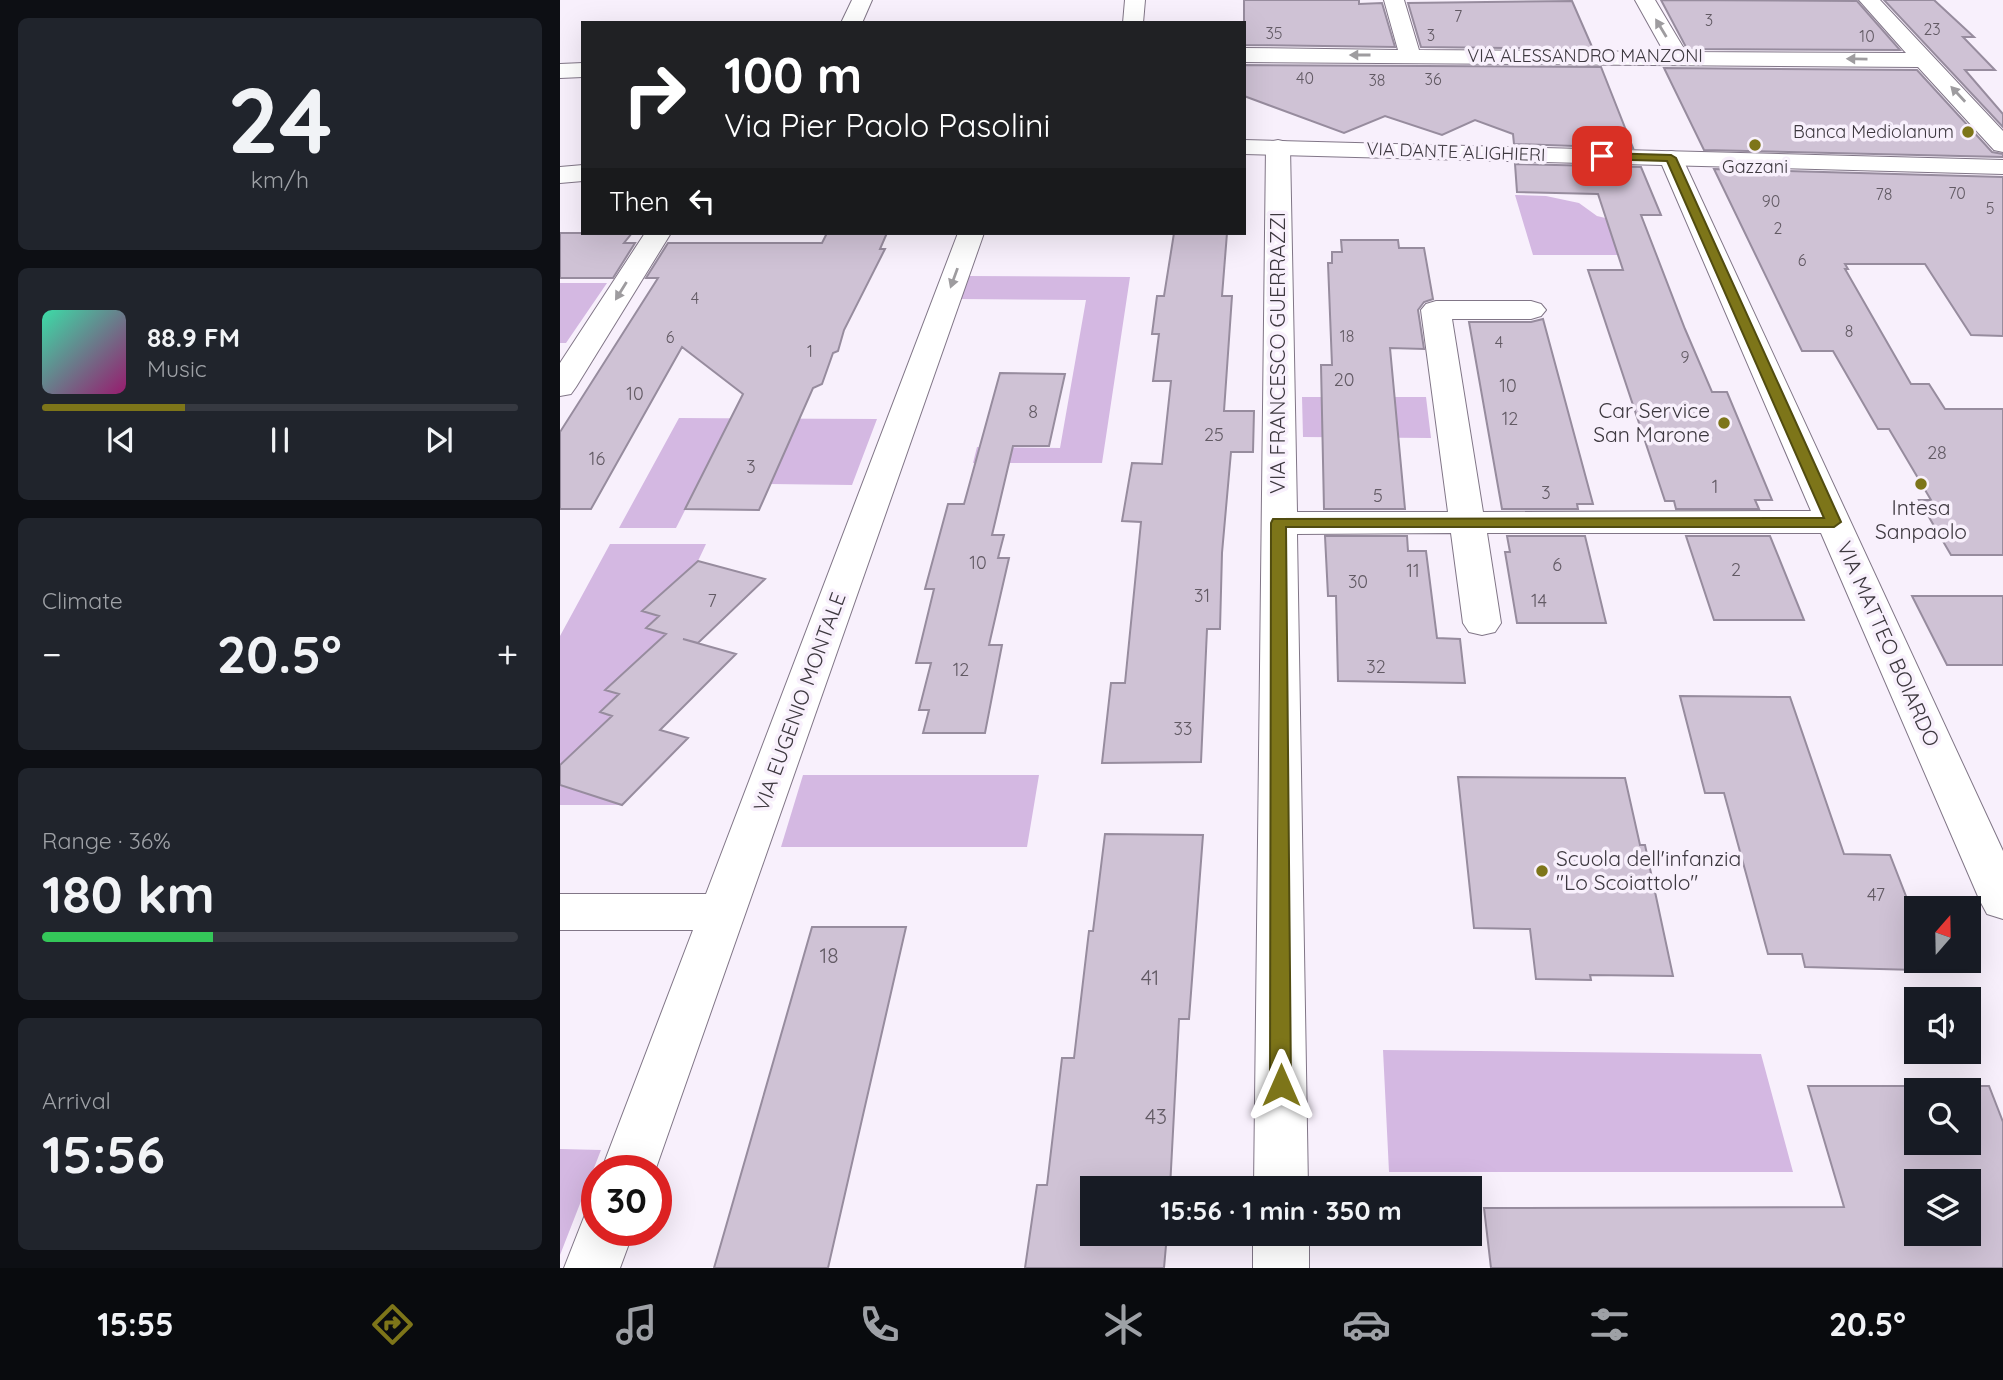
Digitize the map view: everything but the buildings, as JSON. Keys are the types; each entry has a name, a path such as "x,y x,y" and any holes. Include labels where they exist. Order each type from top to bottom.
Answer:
{"street":[{"path":"851,21 862,0"},
{"path":"1133,21 1135,0"},
{"path":"1394,0 1409,55"},
{"path":"1645,0 1678,57"},
{"path":"1869,0 1926,60 2002,164"},
{"name":"VIA ALESSANDRO MANZONI","path":"1246,55 1926,60"},
{"path":"560,71 581,71"},
{"name":"VIA DANTE ALIGHIERI","path":"1246,147 2002,164"},
{"name":"VIA FRANCESCO GUERRAZZI","path":"1278,147 1281,1176"},
{"name":"VIA MATTEO BOIARDO","path":"1671,158 2003,901"},
{"path":"560,175 581,173"},
{"path":"560,387 657,235"},
{"name":"VIA EUGENIO MONTALE","path":"634,1155 970,235"},
{"path":"1482,623 1436,310 1531,310"},
{"path":"1279,523 1834,522"},
{"path":"560,912 723,912"},
{"path":"592,1268 600,1246"},
{"path":"1281,1246 1281,1268"}],"shaded area":[{"path":"1515,195 1546,196 1579,203 1597,216 1647,228 1637,237 1628,255 1533,255"},
{"path":"967,276 1130,277 1102,463 973,463 977,447 1060,448 1086,300 959,299"},
{"path":"560,283 607,283 566,343 560,343"},
{"path":"1302,397 1426,397 1431,438 1303,437"},
{"path":"679,418 877,419 852,485 770,484 726,429 676,528 619,528"},
{"path":"610,544 706,544 698,561 643,610 659,616 646,628 666,634 606,690 619,694 612,716 560,765 560,636"},
{"path":"803,775 1039,775 1027,847 781,847"},
{"path":"560,785 622,805 560,805"},
{"path":"1383,1050 1761,1054 1793,1172 1389,1172"},
{"path":"560,1149 601,1150 599,1155 581,1155 581,1201 560,1255"}],"place":[{"name":"Banca Mediolanum","path":"1968,132"},
{"name":"Gazzani","path":"1755,145"},
{"name":"Car Service San Marone","path":"1724,423"},
{"name":"Intesa Sanpaolo","path":"1921,484"},
{"name":"Scuola dell'infanzia \"Lo Scoiattolo\"","path":"1542,871"}],"route":[{"path":"1281,1085 1279,523 1834,522 1671,158 1602,156"}]}
